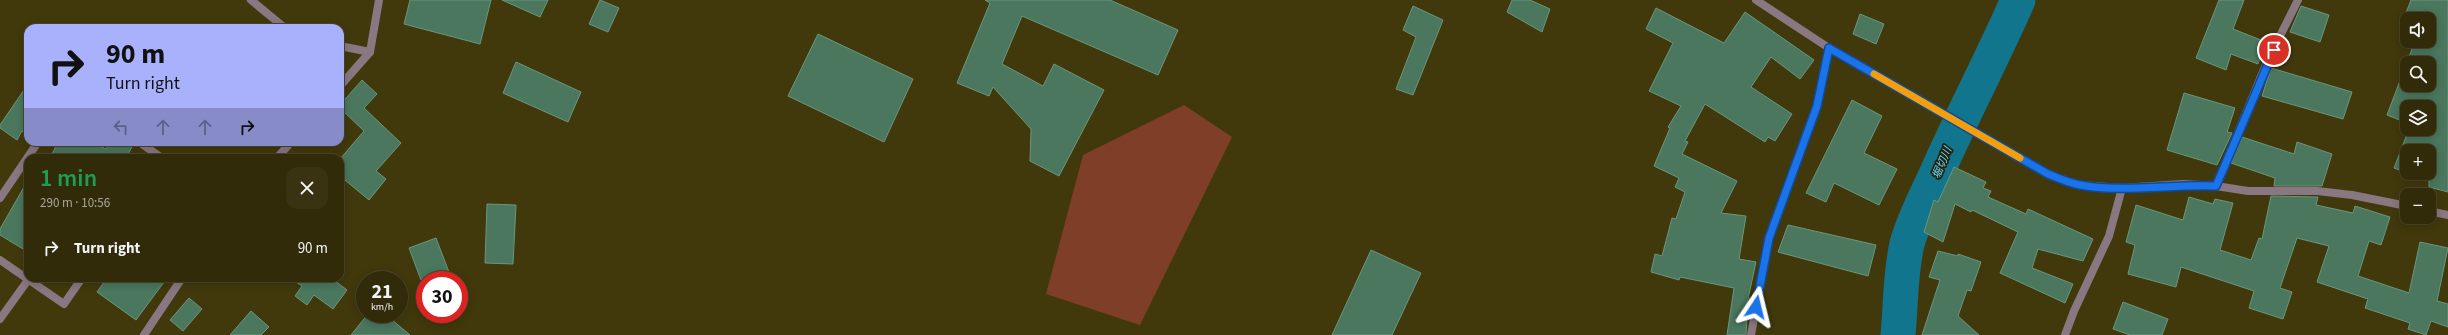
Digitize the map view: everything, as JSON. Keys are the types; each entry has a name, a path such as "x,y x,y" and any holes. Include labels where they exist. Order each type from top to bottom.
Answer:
{"street":[{"path":"251,0 280,24"},
{"path":"344,81 370,52 379,0"},
{"path":"1756,0 1829,48 2048,174 2079,185 2122,188 2183,184 2248,190 2317,190 2352,194 2400,204"},
{"path":"1770,0 1770,9"},
{"path":"2216,186 2267,62 2298,0"},
{"path":"344,47 370,52"},
{"path":"1752,335 1769,238 1817,106 1829,48"},
{"path":"145,146 156,154"},
{"path":"280,154 288,146"},
{"path":"0,198 24,163"},
{"path":"2065,335 2074,311 2109,236 2122,188"},
{"path":"2436,212 2448,215"},
{"path":"0,260 24,277"},
{"path":"0,319 27,282"},
{"path":"31,282 64,304 79,282"},
{"path":"144,335 156,314 179,282"}],"shaded area":[{"path":"1184,105 1232,137 1140,325 1046,294 1083,155"}],"building":[{"path":"410,0 491,0 480,44 404,24"},
{"path":"502,0 548,0 540,17"},
{"path":"600,0 619,8 608,32 589,24"},
{"path":"985,0 1110,0 1178,30 1158,75 1022,16 1002,64 1043,86 1054,64 1104,90 1059,176 1030,161 1031,129 993,87 989,96 957,83 990,3"},
{"path":"1512,0 1530,0 1550,9 1542,32 1507,12"},
{"path":"2219,0 2244,0 2233,29 2266,42 2258,64 2231,54 2226,70 2196,58"},
{"path":"2411,0 2448,0 2448,192 2429,187 2429,181 2426,180 2436,180 2436,144 2403,144 2406,136 2436,136 2436,100 2400,100 2400,120 2387,115 2400,81 2400,92 2436,92 2436,56 2409,56 2412,48 2436,48 2436,12 2406,12"},
{"path":"1413,6 1443,20 1413,95 1396,89 1416,37 1403,30"},
{"path":"2301,6 2329,15 2320,42 2290,32"},
{"path":"1656,8 1724,43 1745,12 1814,60 1800,79 1771,57 1751,87 1792,114 1775,141 1768,137 1765,142 1705,104 1685,141 1688,142 1682,154 1737,181 1721,213 1746,216 1739,259 1756,262 1748,299 1746,335 1727,335 1734,288 1680,277 1679,280 1651,272 1655,254 1662,256 1672,218 1676,219 1685,192 1675,187 1679,178 1654,166 1670,128 1668,127 1681,106 1649,91 1673,43 1646,29"},
{"path":"1860,14 1884,24 1876,44 1853,34"},
{"path":"818,34 913,79 884,142 788,96"},
{"path":"516,62 581,92 568,122 503,93"},
{"path":"2271,68 2352,92 2343,119 2262,96"},
{"path":"362,80 377,94 364,108 401,143 376,171 386,179 369,200 344,179 344,154 364,131 344,112 344,100"},
{"path":"24,90 24,132 22,131 17,140 0,128 0,125"},
{"path":"2184,93 2235,108 2227,132 2232,133 2217,165 2167,150"},
{"path":"1852,100 1882,116 1864,153 1897,169 1879,205 1834,183 1826,202 1806,193"},
{"path":"2242,137 2294,154 2297,142 2332,154 2322,186 2274,186 2275,178 2231,163"},
{"path":"56,146 100,146 106,149 108,146 132,146 128,154 52,154"},
{"path":"2400,152 2400,170 2394,168"},
{"path":"1954,167 1986,182 1983,188 1991,191 1988,197 2026,214 2028,209 2093,239 2083,261 2038,249 2032,268 2073,284 2065,303 2000,273 2018,232 1972,210 1971,212 1955,204 1943,242 1924,232 1934,200 1938,202"},
{"path":"24,187 24,250 0,235 0,229"},
{"path":"2271,196 2318,197 2316,205 2353,213 2355,206 2390,217 2381,245 2369,241 2358,276 2409,293 2420,242 2448,248 2437,301 2448,304 2448,327 2431,321 2426,335 2408,329 2410,323 2365,308 2368,299 2317,282 2329,246 2297,238 2280,288 2292,292 2283,319 2249,308 2254,291 2181,267 2176,287 2128,274 2135,245 2126,242 2136,205 2183,220 2189,197 2213,204 2215,199 2233,203 2220,250 2251,260 2259,238 2262,239"},
{"path":"487,204 516,205 513,264 485,263"},
{"path":"1788,225 1876,245 1868,276 1778,252"},
{"path":"436,238 449,271 418,271 409,248"},
{"path":"1371,250 1421,273 1392,335 1332,335"},
{"path":"1938,251 1958,256 1958,254 1981,262 1971,291 1967,290 1958,316 1979,335 1922,335 1940,280 1929,277"},
{"path":"104,282 164,282 136,320 97,292"},
{"path":"296,282 336,282 347,290 333,309 314,295 307,305 295,296 302,286"},
{"path":"189,298 202,309 183,331 170,320"},
{"path":"2123,302 2168,319 2162,335 2130,335 2113,329"},
{"path":"251,311 269,327 261,335 230,335"},
{"path":"361,323 396,323 410,335 351,335"}],"waterway":[{"name":"堀切川","path":"1898,335 1903,267 1907,244 1913,225 2018,0"}],"slow traffic":[{"path":"1874,74 1948,115 2020,158"}],"route":[{"path":"1756,307 1769,238 1817,106 1829,48 1948,115 2048,174 2079,185 2122,188 2183,184 2216,186 2267,62 2274,50"}]}
